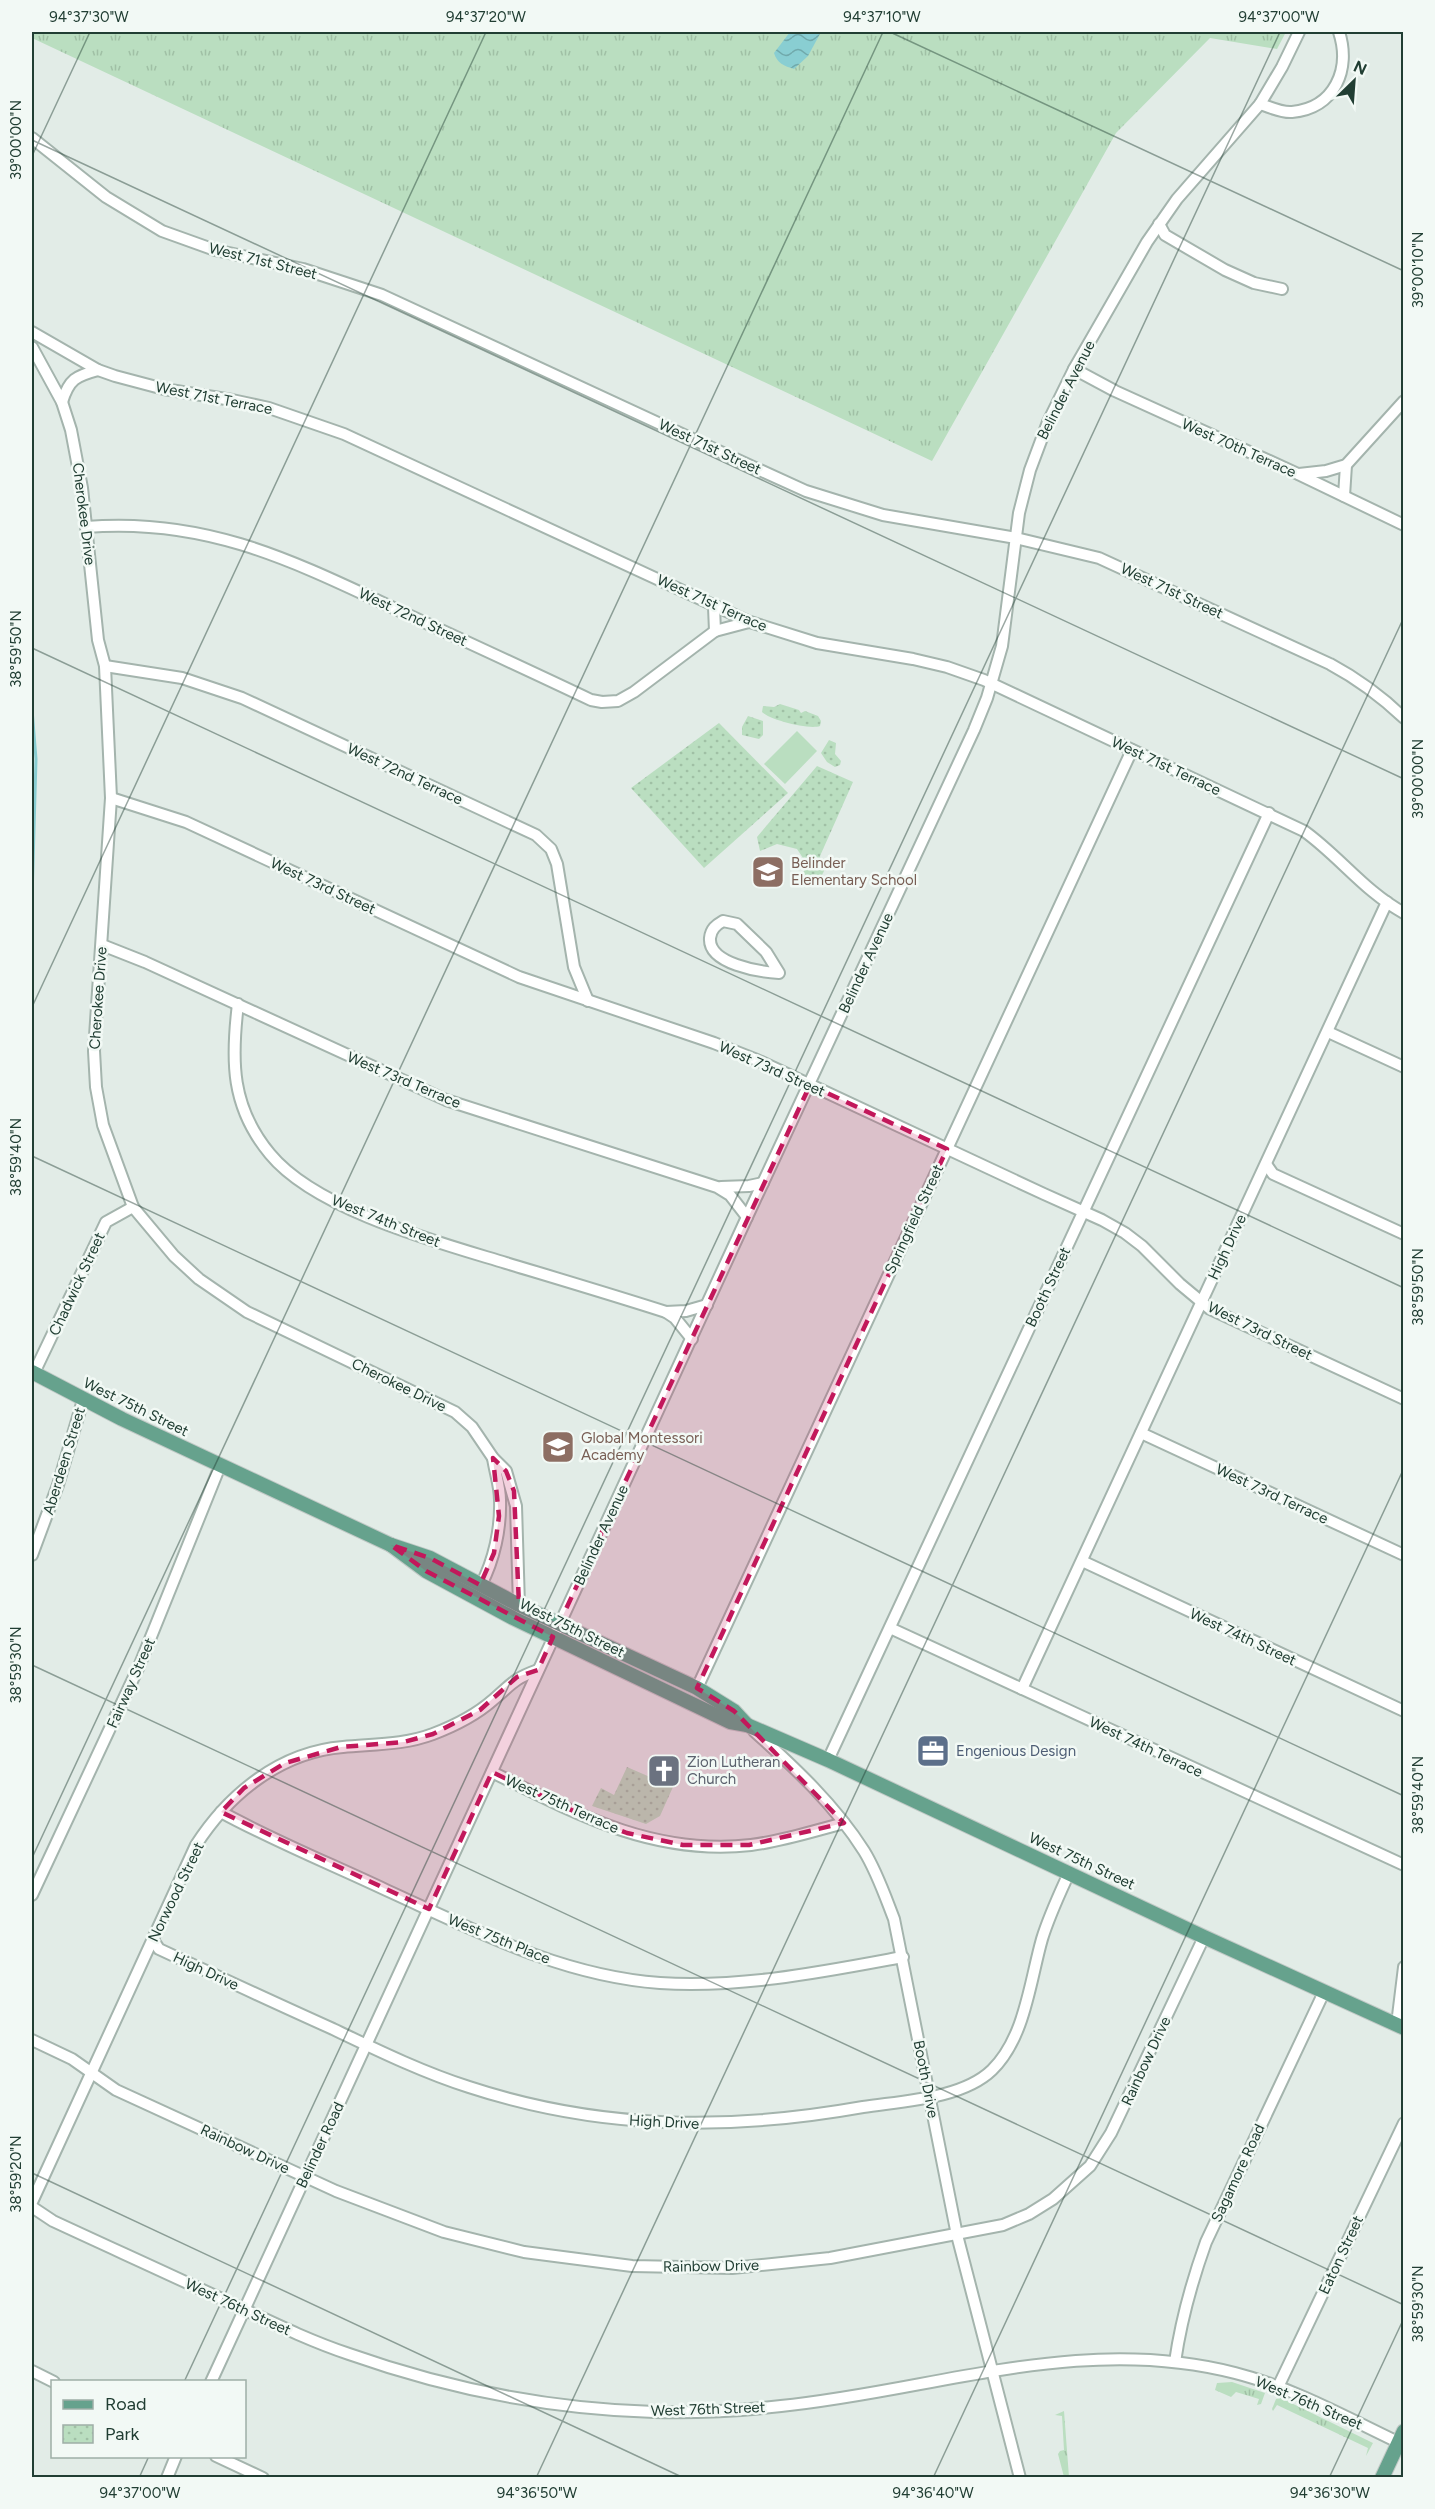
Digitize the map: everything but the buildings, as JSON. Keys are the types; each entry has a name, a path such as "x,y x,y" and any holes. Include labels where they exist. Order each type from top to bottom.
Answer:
{"main road":[{"name":"West 75th Street","path":"33,1372 82,1400 220,1466 391,1545 430,1558 519,1605 697,1688 734,1711 747,1725"},
{"name":"West 75th Street","path":"391,1545 426,1571 553,1637 730,1722 747,1725 828,1760 1204,1937 1400,2026"},
{"path":"1382,2478 1402,2440"}],"street":[{"name":"Belinder Avenue","path":"429,1909 763,1182 974,730 992,683 1006,622 1024,491 1041,438 1074,369 1159,224 1177,199 1260,104 1282,68 1299,32"},
{"path":"1260,104 1292,112 1313,106 1328,96 1336,85 1344,63 1344,46 1340,32"},
{"name":"West 71st Street","path":"32,138 106,197 132,214 179,238 215,250 303,269 382,296 816,494 883,515 1016,538 1073,551 1120,566 1330,664 1356,678 1404,718"},
{"path":"1159,224 1165,235 1225,270 1254,283 1282,289"},
{"name":"West 71st Terrace","path":"32,332 98,370 164,389 269,408 344,434 750,622 817,643 947,667 992,683 1304,831 1326,846 1372,892 1404,913"},
{"name":"Cherokee Drive","path":"32,347 62,402 79,469 98,640 105,666 111,798 95,1032 96,1087 106,1136 133,1207 174,1256 218,1294 247,1312 440,1403 472,1427 493,1458 506,1471 515,1499 519,1605"},
{"name":"West 70th Terrace","path":"1074,369 1183,423 1298,474 1404,525"},
{"path":"62,402 67,386 80,375 98,370"},
{"path":"1298,474 1326,471 1346,465 1404,401"},
{"path":"1344,496 1346,465"},
{"name":"West 72nd Street","path":"86,527 116,525 166,528 201,533 268,552 591,700 603,702 618,701 634,692 715,631 750,622"},
{"path":"714,607 715,631"},
{"name":"West 72nd Terrace","path":"105,666 182,678 242,698 536,836 551,849 557,864 574,967 588,1002"},
{"name":"Springfield Street","path":"697,1688 1132,750"},
{"name":"West 73rd Street","path":"111,798 180,820 519,977 714,1043 810,1085 1125,1233 1218,1314 1404,1399"},
{"name":"Booth Street","path":"828,1760 1269,813"},
{"name":"High Drive","path":"1022,1689 1388,902"},
{"path":"723,921 737,924 766,952 779,973 757,971 717,956 711,947 713,929 723,921"},
{"name":"West 73rd Terrace","path":"102,945 238,1004 446,1100 717,1187 735,1199 747,1217"},
{"name":"West 74th Street","path":"238,1004 233,1063 241,1103 261,1142 278,1164 294,1178 332,1200 406,1231 666,1312 675,1318 692,1339"},
{"path":"1328,1032 1404,1067"},
{"path":"1266,1164 1273,1174 1404,1234"},
{"name":"West 73rd Terrace","path":"717,1187 749,1186 763,1182"},
{"name":"Chadwick Street","path":"33,1372 106,1222 133,1207"},
{"name":"West 74th Street","path":"666,1312 686,1311 707,1305"},
{"name":"Aberdeen Street","path":"32,1555 58,1485 82,1400"},
{"name":"West 73rd Terrace","path":"1141,1433 1404,1556"},
{"name":"Cherokee Drive","path":"481,1585 494,1553 499,1516 499,1488 493,1458"},
{"name":"Fairway Street","path":"32,1895 140,1664 220,1466"},
{"name":"West 74th Street","path":"1082,1562 1404,1711"},
{"name":"West 74th Terrace","path":"890,1628 1404,1865"},
{"name":"Norwood Street","path":"32,2202 196,1845 221,1812 244,1788 285,1763 316,1752 341,1747 404,1742 433,1734 480,1710 517,1677 538,1670"},
{"name":"Booth Drive","path":"747,1725 814,1787 844,1823 865,1851 894,1919 957,2235 1020,2478"},
{"name":"West 75th Terrace","path":"492,1772 599,1823 644,1838 683,1845 749,1845 782,1840 844,1823"},
{"name":"West 75th Place","path":"221,1812 507,1946 585,1970 657,1982 731,1984 774,1980 903,1957"},
{"name":"High Drive","path":"153,1940 159,1949 366,2045 440,2077 519,2102 608,2118 655,2122 697,2124 777,2120 958,2090 977,2082 995,2067 1015,2032 1051,1912 1069,1873"},
{"name":"Belinder Road","path":"212,2380 429,1909"},
{"name":"Rainbow Drive","path":"32,2040 72,2059 116,2090 373,2207 444,2232 524,2252 632,2266 732,2268 786,2264 1003,2225 1029,2214 1053,2199 1090,2166 1111,2133 1204,1937"},
{"path":"1400,2026 1404,1967"},
{"name":"Sagamore Road","path":"1175,2362 1182,2318 1206,2242 1324,1992"},
{"name":"Eaton Street","path":"1278,2387 1404,2123"},
{"name":"West 76th Street","path":"32,2207 53,2221 306,2338 408,2374 485,2393 556,2405 602,2409 712,2411 782,2406 992,2369 1070,2360 1175,2362 1236,2373 1278,2387 1402,2440"},
{"path":"32,2371 51,2380"},
{"path":"167,2478 176,2458"},
{"path":"218,2458 263,2478"}],"highlighted area":[{"path":"810,1085 947,1149 697,1688 734,1711 844,1823 749,1845 683,1845 627,1833 590,1819 492,1772 429,1909 221,1812 244,1788 285,1763 341,1747 404,1742 433,1734 480,1710 517,1677 538,1670 553,1637 426,1571 391,1545 430,1558 480,1585 494,1553 499,1516 493,1458 506,1471 514,1491 519,1605 559,1624"}],"green space":[{"path":"32,32 1286,32 1277,49 1210,38 1116,133 932,461 32,38"},
{"path":"780,704 799,710 801,713 805,711 818,716 821,721 820,726 807,727 790,724 762,712 763,706 774,707"},
{"path":"748,716 763,721 763,735 759,739 742,735 742,727"},
{"path":"719,723 788,793 704,868 631,788"},
{"path":"797,731 817,751 785,784 764,764"},
{"path":"829,740 836,743 835,754 841,761 840,765 835,767 827,762 821,753"},
{"path":"817,766 853,782 820,856 824,871 816,887 800,880 807,864 797,849 777,844 760,851 757,837"},
{"path":"627,1767 673,1787 660,1816 646,1824 592,1806 601,1788 614,1795"},
{"path":"1232,2382 1265,2393 1261,2404 1257,2405 1259,2399 1236,2392 1231,2397 1215,2390 1217,2383"},
{"path":"1281,2398 1373,2443 1366,2456 1368,2448 1277,2405 1273,2411 1276,2399"},
{"path":"1064,2411 1069,2477 1064,2477 1058,2454 1064,2450 1062,2416 1055,2415"}],"water":[{"path":"790,32 821,32 808,56 794,69 781,64 774,53"}],"waterway":[{"path":"32,709 36,759 32,899"}],"place":[{"name":"Belinder Elementary School","path":"768,872"},
{"name":"Global Montessori Academy","path":"558,1447"},
{"name":"Engenious Design","path":"933,1751"},
{"name":"Zion Lutheran Church","path":"664,1771"}]}
